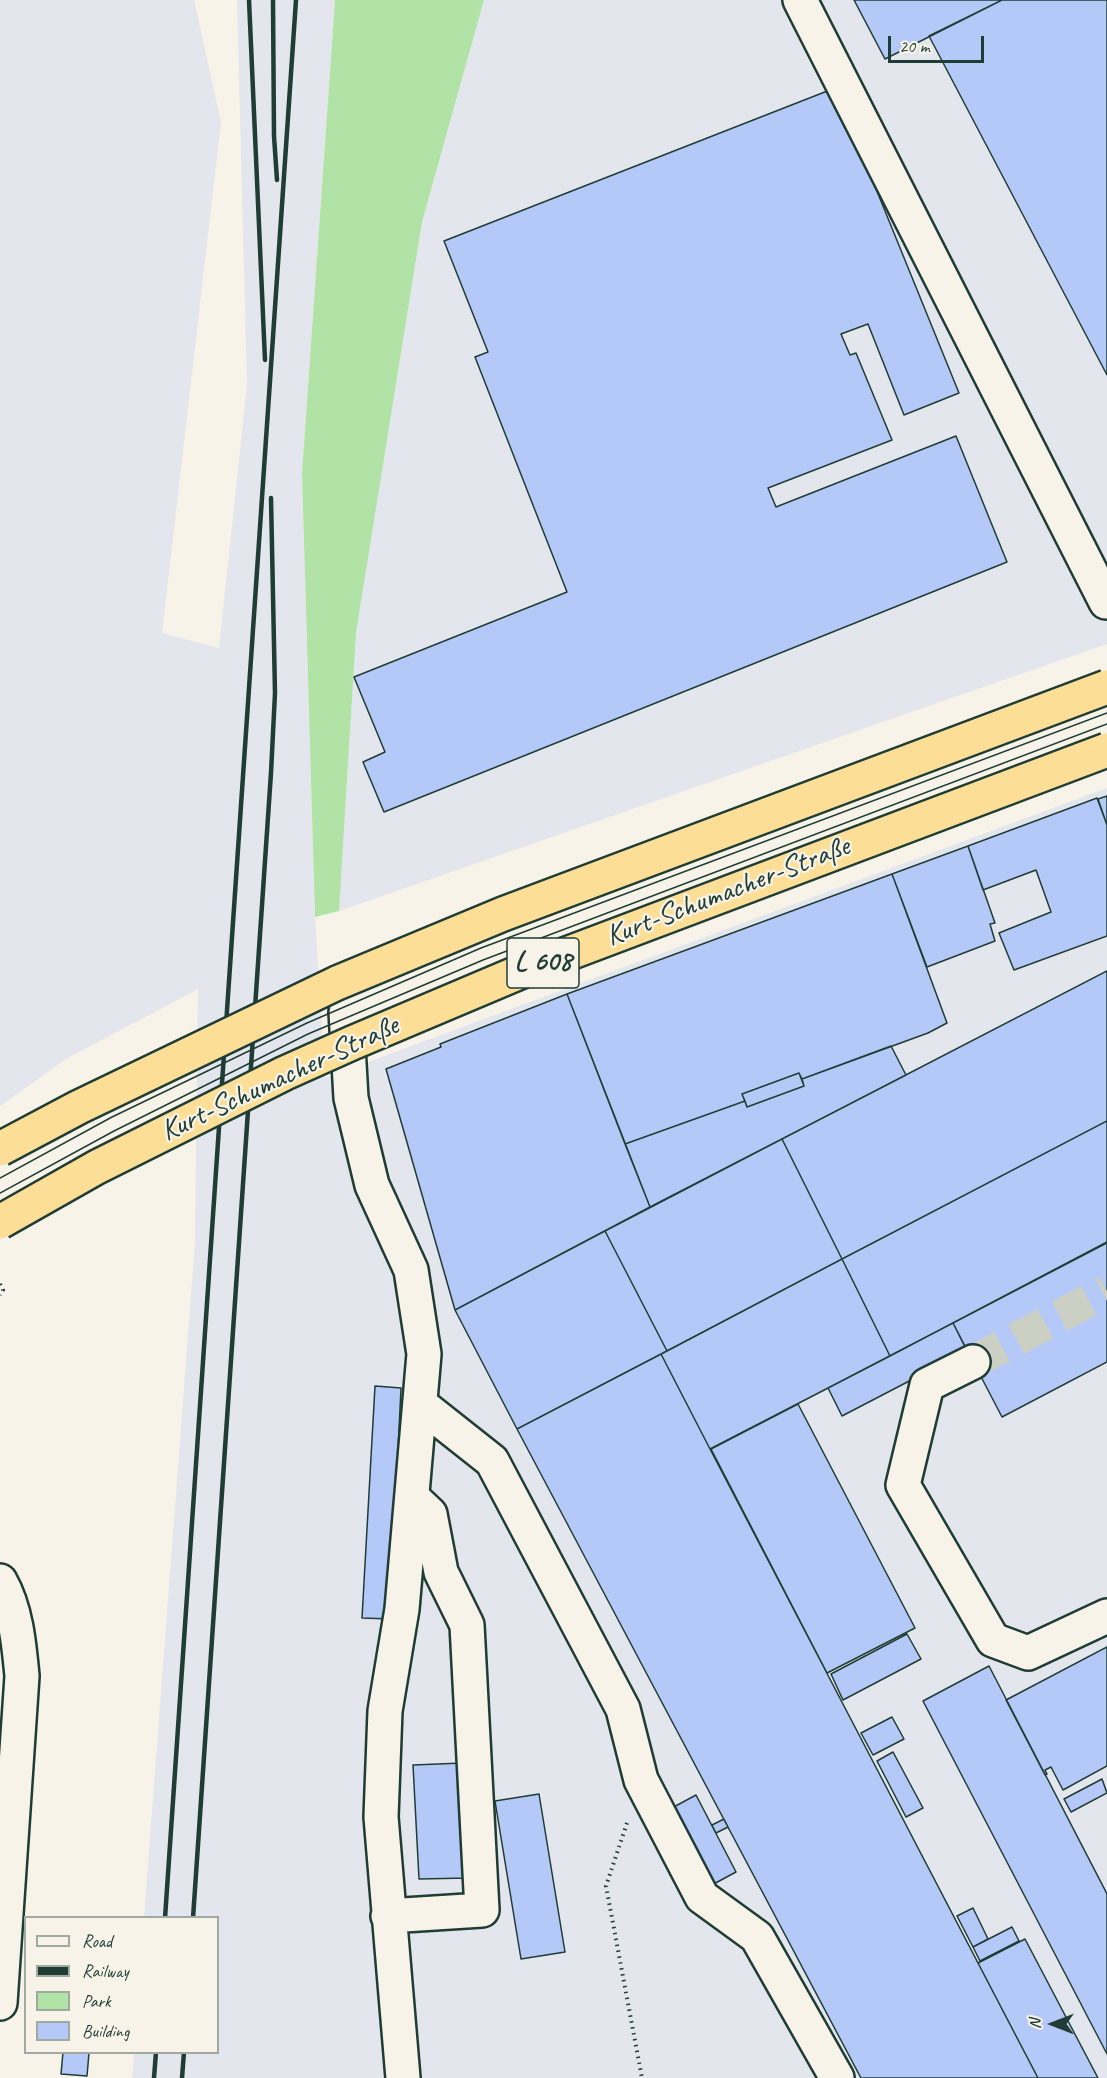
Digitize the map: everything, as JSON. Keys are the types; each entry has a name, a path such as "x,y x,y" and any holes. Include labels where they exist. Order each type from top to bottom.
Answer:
{"main road":[{"name":"Kurt-Schumacher-Straße","path":"0,1149 79,1107 349,978 503,914 1107,687"},
{"name":"Kurt-Schumacher-Straße","path":"0,1222 97,1167 264,1083 526,969 1107,750"}],"street":[{"path":"800,0 1107,602"},
{"path":"403,2078 381,1817 385,1711 402,1609 424,1354 411,1270 372,1185 351,1098 346,1012 517,942 1107,719"},
{"path":"973,1362 927,1385 903,1485 993,1640 1028,1653 1107,1616"},
{"path":"420,1404 492,1461 623,1709 641,1780 702,1897 758,1937 837,2078"},
{"path":"388,1916 482,1910 467,1625 441,1572 430,1514 412,1497"},
{"path":"0,1581 18,1633 11,1676 0,2003"}],"path":[{"path":"0,1284 3,1290 0,1295"},
{"path":"641,1780 606,1886 642,2078"}],"shaded area":[{"path":"0,0 194,0 221,122 162,633 219,648 247,385 237,0 335,0 302,473 315,917 325,1078 1107,788 1107,2078 132,2078 134,2054 219,2054 219,1916 144,1916 195,1243 198,989 66,1059 0,1106"},
{"path":"484,0 1107,0 1107,644 339,911 356,633 422,222"}],"green space":[{"path":"335,0 484,0 422,222 356,633 339,911 315,917 302,473"}],"building":[{"path":"854,0 1002,0 885,59"},
{"path":"1002,0 1107,0 1107,375 929,36"},
{"path":"835,88 959,393 904,415 868,324 841,334 850,355 856,353 892,440 768,488 776,507 956,436 1007,562 384,812 363,762 385,752 354,677 567,592 475,357 488,352 444,241"},
{"path":"1107,796 1107,825 1098,799"},
{"path":"1097,798 1107,825 1107,936 1014,970 999,933 1051,912 1036,870 983,890 968,846"},
{"path":"968,846 995,923 990,924 995,941 927,967 892,874"},
{"path":"892,874 947,1023 928,1033 802,1079 799,1073 742,1094 745,1101 625,1144 567,994"},
{"path":"1107,971 1107,1121 842,1259 782,1139"},
{"path":"567,994 650,1207 455,1310 386,1069 441,1047 440,1044"},
{"path":"891,1046 906,1075 650,1207 625,1144 745,1101 747,1107 804,1086 802,1079"},
{"path":"799,1073 804,1086 747,1107 742,1094"},
{"path":"1107,1121 1107,1242 890,1356 842,1259"},
{"path":"782,1139 842,1259 667,1351 605,1231"},
{"path":"605,1231 667,1351 517,1429 455,1310"},
{"path":"1107,1243 1107,1362 1002,1417 953,1323"},
{"path":"842,1259 890,1356 710,1449 661,1354"},
{"path":"953,1323 967,1351 842,1416 828,1388"},
{"path":"661,1354 1038,2078 861,2078 517,1429"},
{"path":"375,1386 401,1388 390,1619 362,1618"},
{"path":"798,1404 915,1628 827,1673 711,1449"},
{"path":"907,1634 921,1659 843,1700 831,1674"},
{"path":"1107,1647 1107,1766 1063,1790 1051,1767 1045,1770 1047,1774 1045,1775 1006,1700"},
{"path":"989,1666 1107,1894 1107,2054 923,1701"},
{"path":"892,1717 904,1739 873,1755 861,1733"},
{"path":"893,1752 923,1808 906,1817 877,1761"},
{"path":"463,1763 468,1878 419,1879 413,1765"},
{"path":"1102,1779 1107,1793 1071,1812 1064,1799"},
{"path":"539,1794 565,1952 521,1959 495,1801"},
{"path":"696,1795 736,1872 710,1886 670,1809"},
{"path":"724,1819 728,1827 716,1833 712,1825"},
{"path":"973,1908 988,1939 973,1947 957,1916"},
{"path":"1012,1927 1019,1941 980,1961 973,1947"},
{"path":"1025,1939 1098,2078 1038,2078 978,1963"},
{"path":"63,2054 89,2054 87,2076 61,2074"}],"tunnel":[{"path":"973,1362 1107,1291"}],"tram line":[{"path":"0,1178 112,1117 307,1023 481,948 1107,713"},
{"path":"0,1193 114,1131 308,1034 483,960 1107,724"}],"railway":[{"path":"249,0 265,360"},
{"path":"273,0 274,136 277,180"},
{"path":"165,1916 296,0"},
{"path":"193,1916 271,773 275,693 271,498"},
{"path":"154,2078 156,2054"},
{"path":"182,2078 184,2054"}]}
